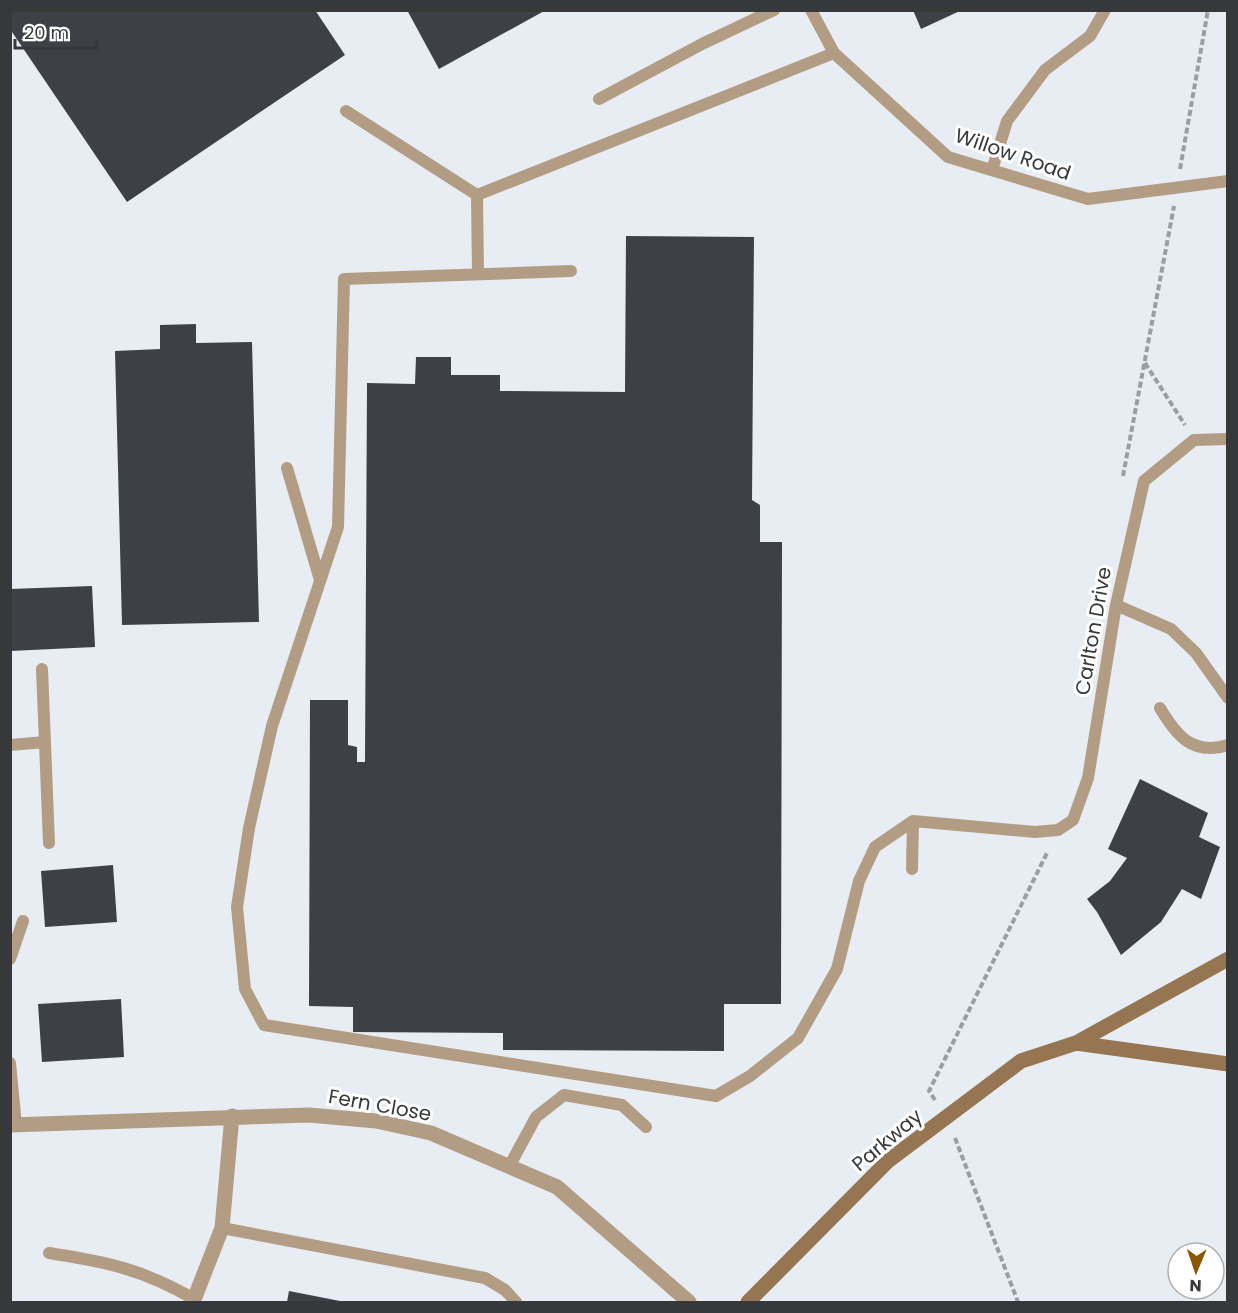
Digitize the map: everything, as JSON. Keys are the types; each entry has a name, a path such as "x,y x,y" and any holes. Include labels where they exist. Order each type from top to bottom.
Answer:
{"street":[{"name":"Parkway","path":"748,1302 888,1161 1021,1061 1076,1043 1227,959"},
{"path":"1076,1043 1227,1064"},
{"name":"Fern Close","path":"13,1125 309,1114 376,1121 431,1133 557,1187 689,1302"},
{"path":"193,1301 222,1228 232,1116"}],"lane":[{"path":"599,99 702,44 774,10"},
{"name":"Willow Road","path":"811,10 834,53 948,157 1088,200 1227,181"},
{"path":"992,170 1007,122 1045,70 1090,36 1105,10"},
{"path":"477,195 834,53"},
{"path":"346,111 477,195"},
{"path":"477,195 478,274"},
{"path":"571,271 344,279 338,527 272,726 249,828 237,907 245,990 264,1024 716,1096 750,1076 798,1038 837,969 860,881 874,847 913,821 1010,831 1058,830"},
{"path":"1194,440 1227,439"},
{"name":"Carlton Drive","path":"1058,830 1073,819 1088,778 1116,605 1144,481 1194,440"},
{"path":"287,468 320,580"},
{"path":"1116,605 1171,629 1196,653 1227,698"},
{"path":"42,669 49,843"},
{"path":"1160,708 1174,731 1189,744 1205,747 1227,745"},
{"path":"10,745 45,742"},
{"path":"912,869 913,821"},
{"path":"10,959 23,921"},
{"path":"10,1063 13,1125"},
{"path":"510,1165 536,1118 564,1095 622,1105 646,1127"},
{"path":"222,1228 486,1278 505,1290 516,1302"},
{"path":"48,1253 117,1264 165,1282 193,1301"}],"path":[{"path":"1122,483 1208,10"},
{"path":"1144,363 1194,440"},
{"path":"1018,1302 947,1117 929,1091 1058,830"}],"building":[{"path":"10,10 315,10 345,55 127,202 10,29"},
{"path":"407,10 546,10 439,69"},
{"path":"913,10 962,10 921,29"},
{"path":"626,236 754,237 752,500 760,505 760,542 782,542 781,1004 724,1004 724,1051 503,1050 503,1033 353,1032 353,1007 309,1006 310,700 348,700 348,745 357,747 357,762 365,762 367,383 415,384 416,357 451,357 451,375 500,375 500,391 625,392"},
{"path":"196,324 196,343 252,342 259,622 122,625 115,351 160,349 160,325"},
{"path":"92,586 95,647 10,651 10,589"},
{"path":"1140,779 1208,813 1199,837 1220,847 1201,899 1182,889 1161,922 1121,955 1097,912 1087,899 1110,881 1127,858 1108,849"},
{"path":"113,865 117,922 45,927 41,871"},
{"path":"121,999 124,1057 42,1062 38,1004"},
{"path":"289,1291 340,1301 340,1302 287,1302"}]}
